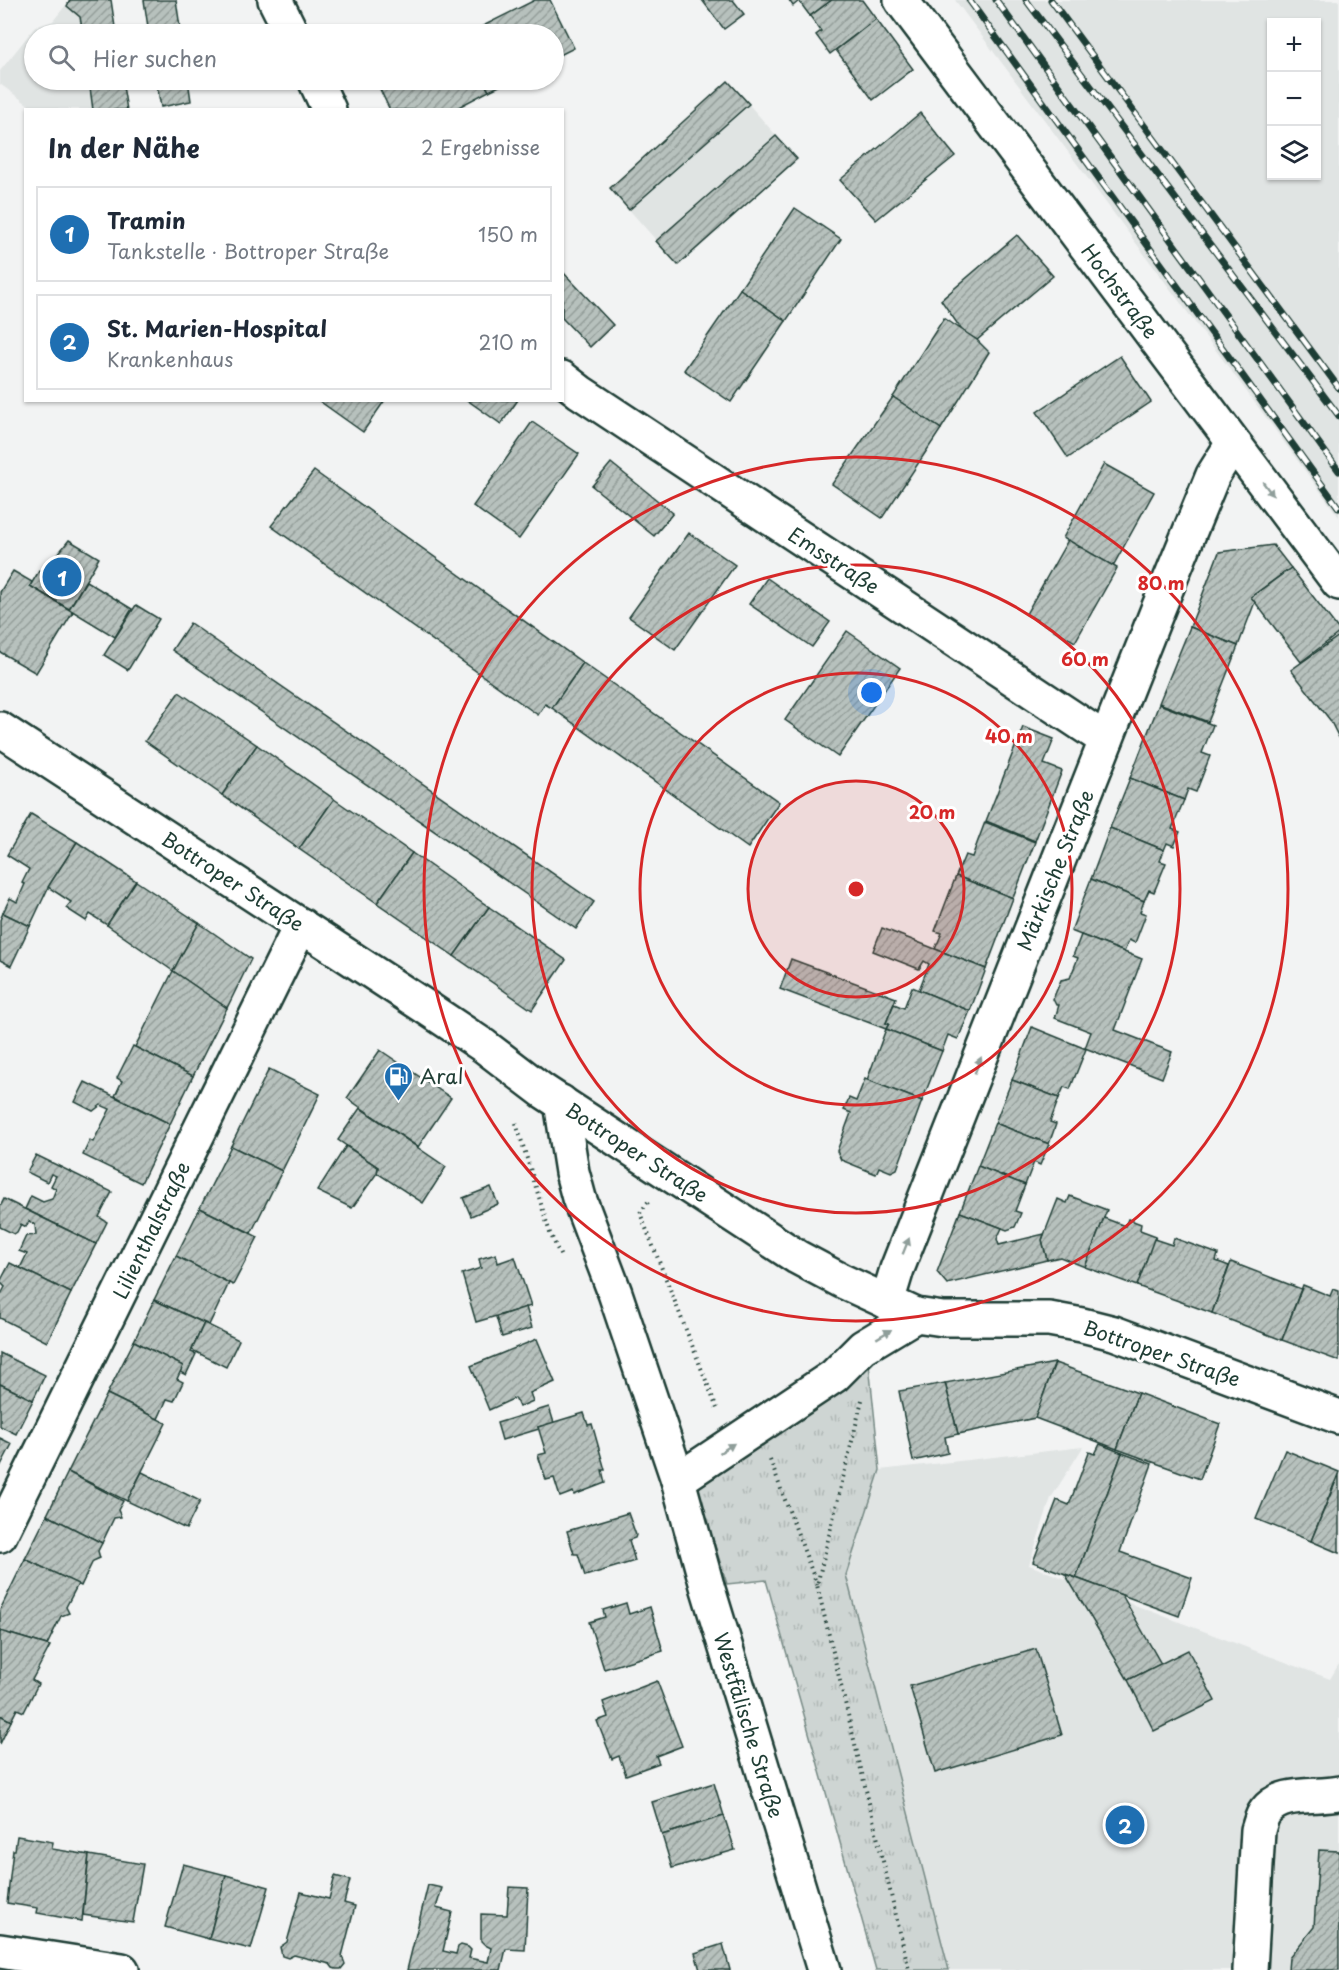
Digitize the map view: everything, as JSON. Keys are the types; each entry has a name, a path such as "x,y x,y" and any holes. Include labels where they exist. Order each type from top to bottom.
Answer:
{"street":[{"path":"275,0 287,24"},
{"name":"Hochstraße","path":"901,0 1339,583"},
{"path":"320,90 329,108"},
{"name":"Emsstraße","path":"564,379 600,406 1106,740"},
{"name":"Märkische Straße","path":"887,1302 897,1269 1106,740 1213,475 1233,443"},
{"name":"Bottroper Straße","path":"0,729 484,1046 543,1091 797,1257 842,1281 916,1315 943,1319 1049,1319 1082,1324 1114,1333 1339,1417"},
{"name":"Lilienthalstraße","path":"0,1535 301,925"},
{"name":"Westfälische Straße","path":"561,1102 572,1172 579,1198 615,1293 678,1480 707,1586 824,1970"},
{"path":"678,1480 834,1376 863,1347 916,1315"},
{"path":"1250,1970 1258,1830 1264,1813 1276,1802 1296,1797 1339,1793"},
{"path":"0,1951 122,1970"}],"path":[{"path":"668,1172 640,1213 732,1445"},
{"path":"817,1586 863,1394"},
{"path":"767,1454 817,1586 909,1970"}],"shaded area":[{"path":"70,0 111,0 115,24 44,24 53,21"},
{"path":"955,0 1339,0 1339,517 1270,423"},
{"path":"24,41 24,90 124,90 127,108 33,108 0,84 0,71"},
{"path":"728,81 797,159 678,265 610,188"},
{"path":"1083,1447 1051,1498 1029,1565 1330,1679 1339,1664 1339,1970 949,1970 846,1575 880,1470"}],"green space":[{"path":"869,1364 880,1470 846,1575 949,1970 876,1970 766,1580 727,1584 693,1477"}],"building":[{"path":"70,0 111,0 115,24 81,24 80,17 67,6"},
{"path":"144,0 176,0 180,24 148,24"},
{"path":"535,0 550,0 562,24 487,24"},
{"path":"702,0 733,0 744,14 724,29"},
{"path":"789,0 832,0 810,16 799,1 793,6"},
{"path":"832,0 862,0 876,19 830,54 816,35 821,31 810,16"},
{"path":"876,19 913,69 873,100 836,50"},
{"path":"564,28 574,48 564,53"},
{"path":"728,81 749,104 629,210 610,188"},
{"path":"90,90 124,90 127,108 93,108"},
{"path":"158,90 189,90 191,101 161,107"},
{"path":"380,90 489,91 457,108 389,108"},
{"path":"920,113 955,156 876,220 840,180"},
{"path":"776,136 797,159 678,265 656,241"},
{"path":"795,208 841,239 786,321 740,289"},
{"path":"1017,235 1053,276 977,340 963,332 941,300"},
{"path":"564,273 613,325 590,347 564,320"},
{"path":"740,289 786,321 731,402 684,370"},
{"path":"944,318 977,340 989,352 941,429 893,397"},
{"path":"1120,356 1151,402 1068,458 1037,412"},
{"path":"893,397 941,429 882,518 832,484"},
{"path":"321,402 384,402 363,432"},
{"path":"470,402 517,402 501,424"},
{"path":"532,422 579,454 519,539 473,506"},
{"path":"611,463 673,513 654,536 592,486"},
{"path":"1104,464 1154,492 1113,566 1063,538"},
{"path":"314,471 583,663 552,708 545,704 538,715 271,526"},
{"path":"689,533 735,565 675,650 629,617"},
{"path":"69,540 99,558 69,609 30,586 39,571 43,573"},
{"path":"1068,540 1117,568 1075,642 1026,614"},
{"path":"1273,545 1291,568 1251,597 1255,602 1238,646 1190,627 1219,552"},
{"path":"1291,568 1339,630 1339,633 1301,662 1251,597"},
{"path":"13,571 32,582 30,586 73,612 36,673 0,652 0,592"},
{"path":"767,578 830,622 812,647 749,604"},
{"path":"86,581 132,609 115,637 69,609"},
{"path":"136,605 159,619 128,670 104,655"},
{"path":"190,623 594,902 576,929 172,650"},
{"path":"1190,627 1238,646 1208,722 1159,703"},
{"path":"847,631 900,668 838,757 785,720"},
{"path":"1339,636 1339,738 1330,720 1291,670"},
{"path":"583,663 779,802 748,848 552,708"},
{"path":"179,692 257,745 222,795 145,741"},
{"path":"1159,704 1213,725 1202,753 1210,756 1196,792 1188,789 1184,800 1130,778"},
{"path":"1023,727 1054,739 1044,764 1062,771 1035,841 986,821"},
{"path":"257,745 334,799 299,849 222,795"},
{"path":"1130,778 1184,800 1172,829 1180,832 1174,846 1167,843 1164,850 1110,828"},
{"path":"334,799 412,853 377,903 299,849"},
{"path":"31,814 77,842 50,884 30,926 3,913 10,898 17,902 25,884 22,883 29,869 7,855"},
{"path":"985,822 1035,842 1013,898 956,876 965,855 972,857"},
{"path":"1110,828 1164,850 1160,861 1166,863 1154,892 1149,890 1144,901 1091,879"},
{"path":"77,842 136,881 107,925 90,914 86,921 66,908 71,902 48,887"},
{"path":"412,853 489,907 454,956 377,903"},
{"path":"956,876 1013,898 986,969 935,949 942,933 935,931"},
{"path":"1091,879 1144,901 1140,912 1146,914 1135,943 1129,940 1124,952 1071,931"},
{"path":"136,881 199,923 173,971 107,925"},
{"path":"489,907 566,960 532,1010 454,956"},
{"path":"3,913 30,926 11,966 0,960 0,920"},
{"path":"199,923 251,959 227,1008 173,971"},
{"path":"882,928 986,969 970,1011 919,990 929,964 924,961 919,969 873,951"},
{"path":"1081,935 1142,959 1115,1030 1172,1052 1162,1078 1085,1048 1091,1032 1055,1018 1059,1005 1056,1005 1053,999 1061,980 1070,978 1078,958 1073,956"},
{"path":"791,959 896,998 886,1023 889,1024 886,1029 780,989"},
{"path":"173,971 227,1008 193,1076 135,1047"},
{"path":"912,987 970,1011 958,1039 948,1035 942,1051 886,1029 889,1024 886,1023 894,1004 904,1008"},
{"path":"1032,1027 1086,1049 1070,1089 1064,1087 1059,1098 1012,1080"},
{"path":"886,1029 942,1051 922,1101 867,1080"},
{"path":"133,1046 193,1076 170,1124 115,1096 122,1081 117,1078"},
{"path":"380,1050 451,1098 418,1147 347,1098"},
{"path":"269,1069 320,1094 282,1171 231,1146"},
{"path":"865,1079 922,1101 897,1169 891,1172 879,1167 876,1174 841,1160 837,1151 851,1113 844,1110 849,1098 856,1101"},
{"path":"1012,1080 1059,1098 1050,1122 1056,1124 1049,1144 995,1123"},
{"path":"85,1082 170,1124 141,1183 83,1155 90,1140 93,1142 110,1109 101,1105 93,1111 75,1102"},
{"path":"360,1108 446,1167 423,1203 377,1173 378,1167 338,1140"},
{"path":"995,1123 1049,1144 1040,1165 1034,1162 1025,1185 978,1166"},
{"path":"231,1146 282,1171 251,1233 200,1208"},
{"path":"346,1146 378,1167 377,1173 352,1208 317,1191"},
{"path":"36,1155 112,1192 99,1217 107,1222 96,1244 25,1209 31,1196 43,1202 52,1199 56,1189 51,1186 56,1176 51,1174 47,1182 27,1172"},
{"path":"978,1166 1025,1185 1015,1211 1021,1213 1015,1227 1007,1230 960,1212"},
{"path":"491,1187 498,1204 471,1216 463,1198"},
{"path":"1070,1196 1107,1210 1085,1267 1060,1257 1047,1260 1042,1240 1058,1199 1067,1203"},
{"path":"4,1199 96,1244 71,1293 20,1268 27,1254 19,1251 26,1236 36,1235 35,1225 29,1221 26,1227 21,1224 14,1234 0,1227 0,1207"},
{"path":"200,1208 258,1237 233,1285 176,1256"},
{"path":"960,1212 1002,1228 997,1239 999,1245 1044,1234 1042,1240 1047,1260 947,1284 937,1272"},
{"path":"1104,1218 1125,1226 1128,1219 1141,1224 1140,1230 1156,1236 1137,1286 1085,1267"},
{"path":"1174,1238 1218,1254 1216,1261 1229,1266 1212,1313 1137,1286 1154,1239 1172,1245"},
{"path":"496,1254 498,1263 515,1257 531,1306 476,1322 462,1274 481,1268 479,1259"},
{"path":"176,1256 229,1283 209,1325 154,1300"},
{"path":"1231,1262 1301,1289 1282,1340 1212,1313"},
{"path":"10,1263 71,1293 47,1342 0,1318 0,1296 5,1287 0,1282"},
{"path":"1303,1285 1330,1296 1333,1289 1339,1291 1339,1361 1282,1340"},
{"path":"154,1300 204,1323 191,1352 196,1354 186,1375 180,1372 183,1366 134,1341"},
{"path":"526,1307 532,1328 502,1337 496,1317"},
{"path":"204,1323 239,1340 226,1367 192,1350"},
{"path":"537,1339 555,1382 530,1393 533,1401 519,1407 515,1398 489,1410 471,1366"},
{"path":"134,1341 183,1366 177,1379 183,1382 174,1401 167,1399 158,1419 107,1394"},
{"path":"0,1353 45,1375 33,1400 0,1384"},
{"path":"1055,1363 1035,1418 958,1434 945,1383"},
{"path":"1055,1363 1138,1393 1117,1449 1035,1418"},
{"path":"945,1383 958,1434 945,1437 948,1453 913,1461 899,1391"},
{"path":"0,1384 33,1400 16,1434 0,1426"},
{"path":"1138,1393 1220,1424 1200,1479 1117,1449"},
{"path":"107,1394 166,1423 127,1501 68,1472"},
{"path":"549,1407 554,1423 502,1440 497,1423"},
{"path":"584,1413 588,1425 592,1424 605,1470 602,1470 605,1483 574,1495 573,1492 560,1497 554,1478 546,1480 538,1455 546,1453 538,1427"},
{"path":"0,1438 12,1444 0,1467"},
{"path":"1100,1444 1122,1453 1076,1578 1033,1562 1057,1500 1069,1505 1089,1452 1095,1454"},
{"path":"1285,1450 1339,1472 1311,1541 1256,1519"},
{"path":"1122,1453 1152,1464 1120,1552 1192,1578 1179,1616 1076,1578"},
{"path":"68,1472 123,1501 118,1510 121,1517 114,1518 102,1543 47,1515"},
{"path":"142,1472 200,1501 186,1529 127,1501"},
{"path":"1339,1474 1339,1553 1311,1541"},
{"path":"628,1513 636,1535 635,1538 629,1540 635,1561 585,1576 578,1554 574,1554 567,1531"},
{"path":"47,1515 102,1543 98,1551 100,1558 93,1561 81,1586 25,1559"},
{"path":"25,1559 78,1584 66,1607 69,1613 61,1616 47,1645 0,1631 0,1610"},
{"path":"1065,1574 1122,1595 1161,1664 1128,1680"},
{"path":"626,1603 629,1614 650,1607 663,1651 604,1669 589,1622 605,1617 603,1610"},
{"path":"0,1631 50,1646 32,1680 38,1684 24,1712 17,1709 11,1721 0,1715"},
{"path":"1036,1649 1062,1735 935,1773 910,1686"},
{"path":"1188,1650 1215,1701 1154,1731 1128,1680"},
{"path":"657,1681 682,1746 656,1756 659,1763 626,1775 619,1756 612,1759 597,1721 608,1717 603,1702"},
{"path":"0,1715 11,1721 0,1744"},
{"path":"714,1783 724,1816 662,1835 652,1802"},
{"path":"724,1816 735,1850 672,1868 662,1835"},
{"path":"17,1836 53,1842 52,1849 89,1855 82,1921 37,1913 38,1908 7,1903 13,1850 15,1850"},
{"path":"1319,1850 1339,1851 1339,1970 1288,1970 1289,1958 1314,1927"},
{"path":"89,1855 143,1864 133,1922 83,1915"},
{"path":"183,1864 226,1875 209,1939 165,1927"},
{"path":"226,1875 269,1887 251,1949 209,1939"},
{"path":"335,1876 350,1880 344,1903 355,1906 342,1956 345,1964 341,1969 336,1969 330,1964 294,1955 288,1958 282,1956 280,1947 287,1942 301,1892 329,1899"},
{"path":"428,1885 442,1888 436,1908 452,1912 443,1951 456,1954 461,1945 471,1950 469,1958 488,1962 491,1948 481,1941 481,1914 507,1915 509,1887 528,1888 525,1950 506,1949 501,1970 407,1970"},
{"path":"723,1944 730,1970 700,1970 695,1953"}],"railway":[{"path":"969,0 1339,508"},
{"path":"996,0 1339,471"},
{"path":"1026,0 1339,416"},
{"path":"1051,0 1339,388"}],"place":[{"name":"Tramin","path":"62,577"},
{"name":"Aral","path":"399,1102"},
{"name":"St. Marien-Hospital","path":"1125,1825"}]}
